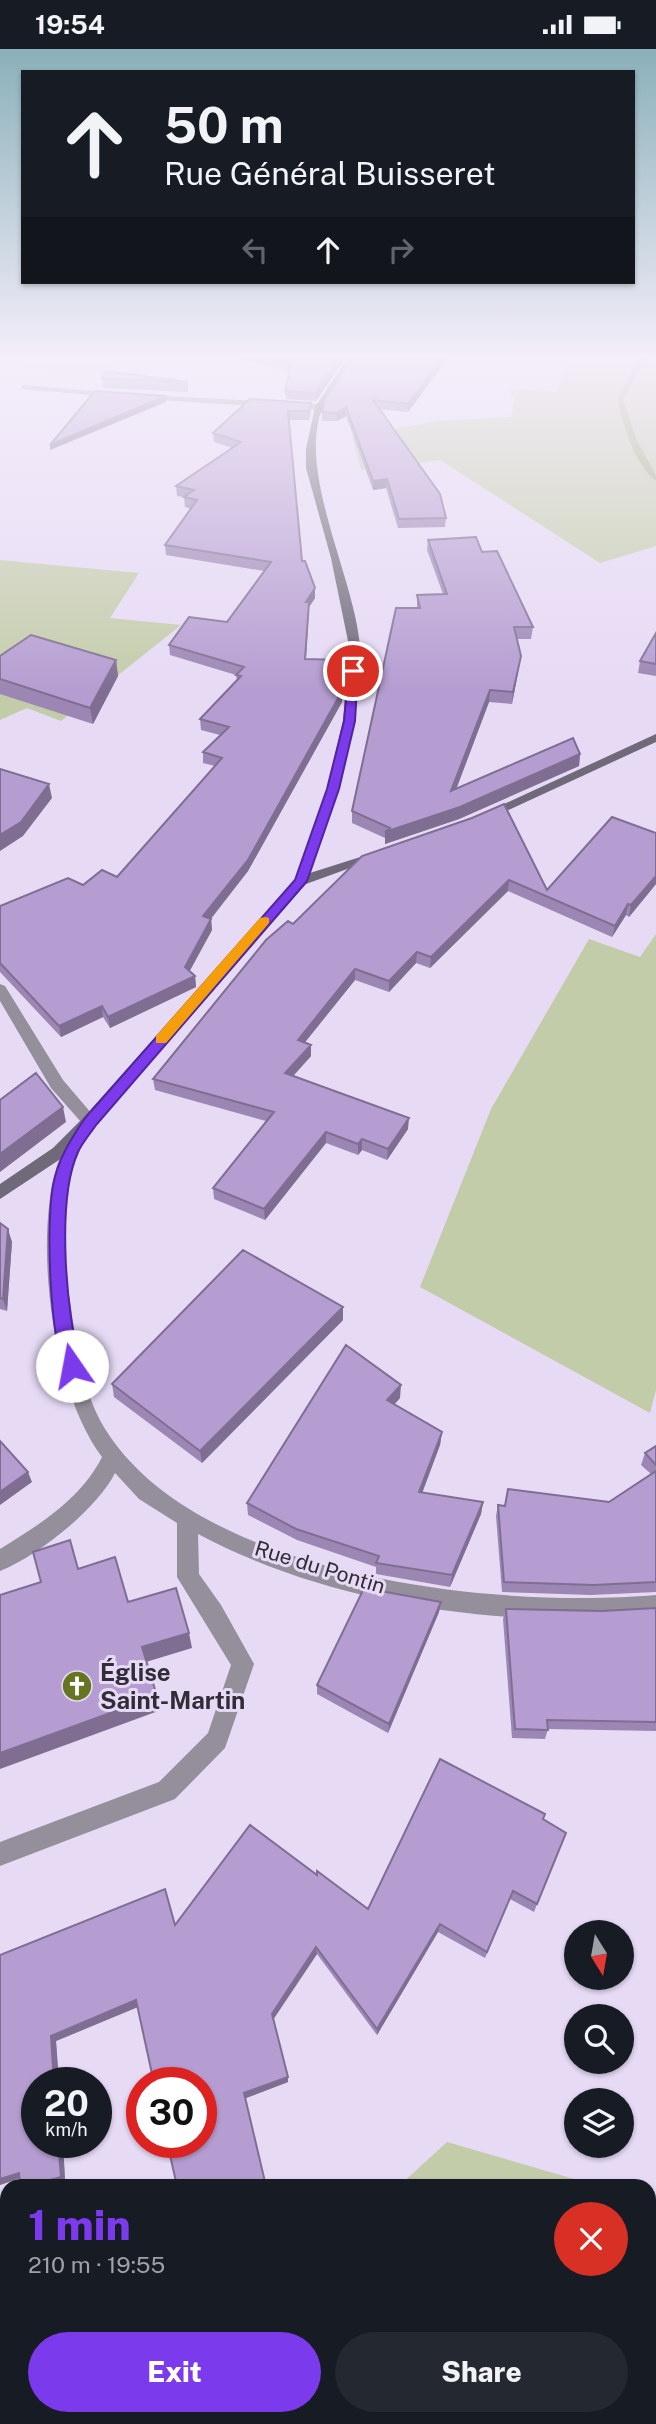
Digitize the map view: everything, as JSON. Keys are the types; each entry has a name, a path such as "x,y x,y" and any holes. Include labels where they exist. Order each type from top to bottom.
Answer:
{"street":[{"path":"0,1193 59,1152 90,1121 301,881 333,789 349,721 355,646 336,558 311,469"},
{"path":"476,820 656,738"},
{"path":"301,881 391,851"},
{"path":"0,989 57,1084 90,1121"},
{"name":"Rue du Pontin","path":"90,1121 71,1151 61,1185 60,1293 67,1348 82,1402 91,1423 113,1456 149,1495 224,1536 284,1561 356,1582 439,1599 547,1607 629,1608 656,1605"},
{"path":"0,1561 44,1534 80,1503 107,1471 113,1456"},
{"path":"0,1854 167,1791 216,1740 243,1664 213,1612 188,1577 187,1516"}],"green space":[{"path":"454,469 656,469 656,546 600,563"},
{"path":"0,560 139,573 110,618 181,625 61,721 27,708 0,720"},
{"path":"656,934 656,1390 650,1413 420,1287 491,1109 589,939 640,957"},
{"path":"447,2142 574,2179 407,2179"}],"building":[{"path":"201,469 293,469 302,561 305,561 315,588 306,602 309,602 305,659 345,660 342,691 248,860 203,916 211,919 185,967 195,976 108,1017 102,1006 59,1026 0,963 0,906 68,878 83,885 102,870 117,877 222,758 203,752 229,727 200,719 241,676 236,675 244,667 169,645 189,617 227,622 271,562 165,545 197,500 184,497 194,490 176,486"},
{"path":"369,469 422,469 440,494 446,518 399,519 387,479 373,481"},
{"path":"476,537 482,552 497,551 533,627 514,627 521,656 513,692 490,690 451,791 573,738 580,754 460,807 385,832 390,828 352,811 396,608 420,608 417,595 447,594 428,540"},
{"path":"656,633 656,664 640,661"},
{"path":"31,635 116,660 90,708 0,679 0,656"},
{"path":"0,769 49,784 21,822 0,835"},
{"path":"504,804 547,890 612,817 656,833 656,876 631,905 628,904 615,926 509,880 431,957 417,952 389,981 355,969 298,1040 311,1045 285,1073 409,1118 388,1149 362,1139 358,1144 326,1132 264,1209 213,1188 274,1112 153,1079 266,940 288,921 293,924 362,856 472,818"},
{"path":"36,1073 63,1107 0,1154 0,1100"},
{"path":"0,1223 8,1229 3,1299 0,1298"},
{"path":"243,1250 343,1307 200,1451 112,1384"},
{"path":"346,1345 401,1385 387,1400 442,1432 419,1492 483,1502 452,1575 376,1563 379,1556 296,1529 247,1503"},
{"path":"0,1441 28,1472 0,1492"},
{"path":"656,1446 656,1465 645,1453"},
{"path":"656,1471 656,1582 594,1585 504,1582 498,1505 505,1506 508,1489 609,1502"},
{"name":"Église Saint-Martin","path":"70,1540 78,1569 115,1557 128,1602 176,1588 189,1633 142,1647 157,1696 0,1753 0,1595 41,1582 33,1552"},
{"path":"364,1588 441,1602 389,1724 317,1685"},
{"path":"656,1608 656,1722 547,1720 548,1730 515,1729 506,1609 602,1611"},
{"path":"440,1759 545,1814 543,1819 566,1833 537,1904 513,1891 487,1952 440,1924 377,2029 316,1947 272,2014 288,2077 244,2093 264,2179 175,2179 171,2158 217,2158 217,2067 151,2067 136,2000 51,2036 53,2067 21,2067 21,2158 59,2158 61,2177 19,2179 19,2173 0,2179 0,1955 165,1889 175,1925 250,1825 317,1875 317,1871 368,1909"}],"waterway":[{"path":"649,469 656,479"}],"slow traffic":[{"path":"161,1040 265,920"}],"place":[{"name":"Église Saint-Martin","path":"77,1686"}],"route":[{"path":"72,1366 60,1293 59,1222 61,1185 71,1151 90,1121 301,881 333,789 349,721 353,671"}]}
